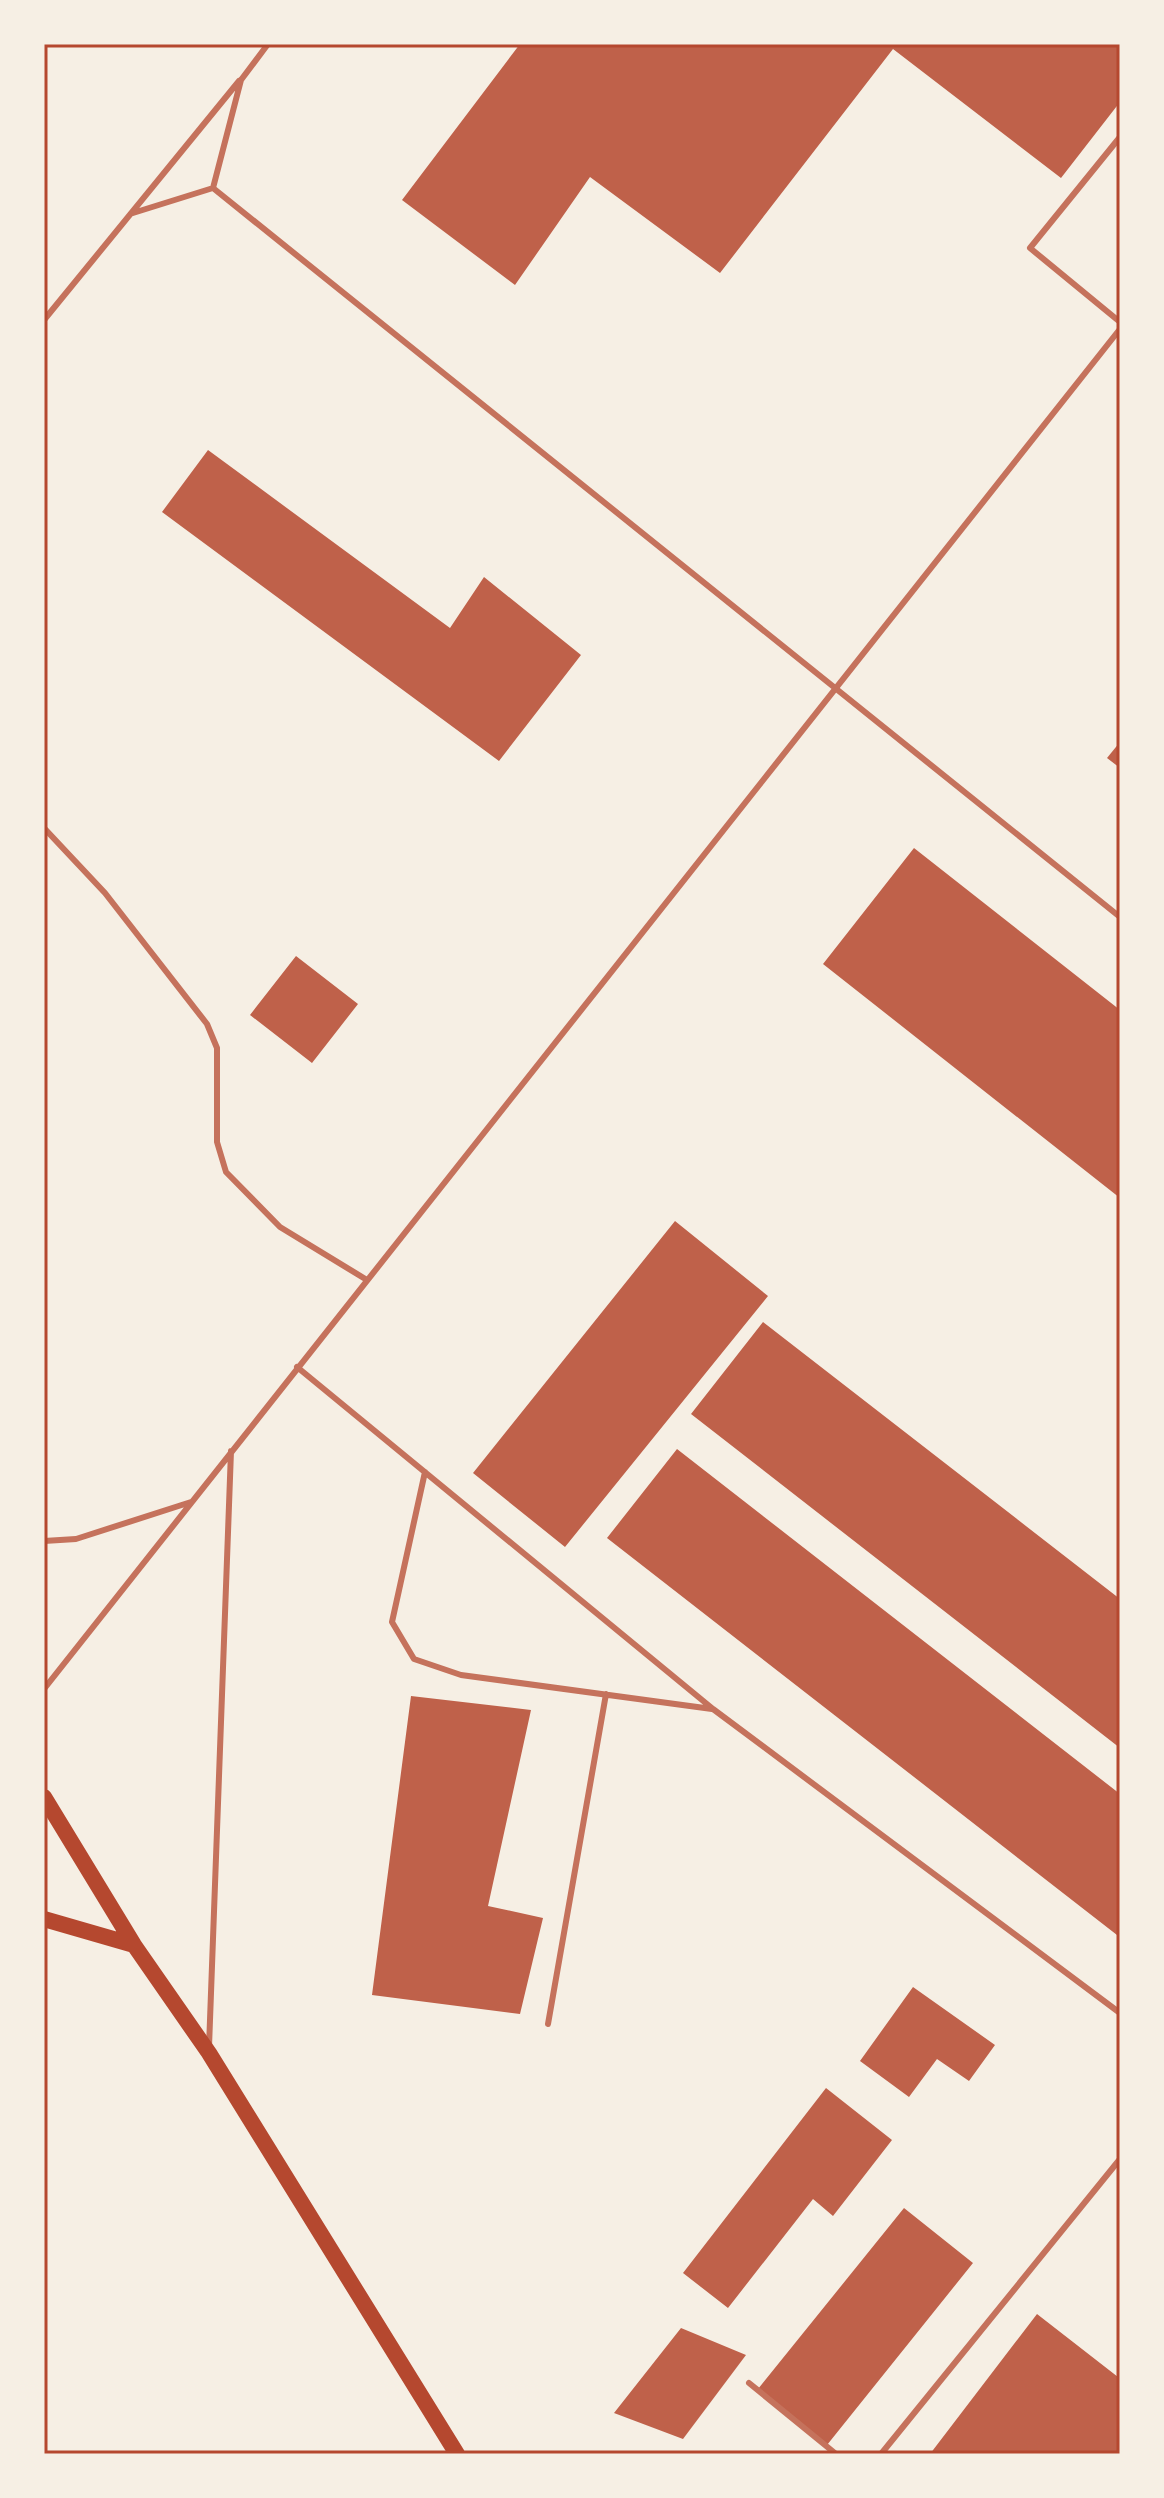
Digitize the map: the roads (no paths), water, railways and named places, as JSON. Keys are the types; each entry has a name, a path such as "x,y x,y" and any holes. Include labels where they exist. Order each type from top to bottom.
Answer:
{"main road":[{"path":"44,1797 134,1945 209,2053 457,2454"},
{"path":"44,1919 134,1945"}],"lane":[{"path":"44,320 268,44"},
{"path":"213,188 241,80"},
{"path":"1120,137 1030,248 1120,322"},
{"path":"131,213 213,188"},
{"path":"213,188 1120,917"},
{"path":"44,1689 1120,329"},
{"path":"44,828 105,893 207,1024 217,1048 217,1142 226,1172 280,1227 367,1280"},
{"path":"297,1367 713,1709 1120,2013"},
{"path":"209,2053 231,1451"},
{"path":"425,1472 392,1622 414,1659 461,1675 713,1709"},
{"path":"44,1541 76,1539 191,1502"},
{"path":"548,2024 606,1694"},
{"path":"881,2454 1120,2159"},
{"path":"749,2383 836,2454"}]}
